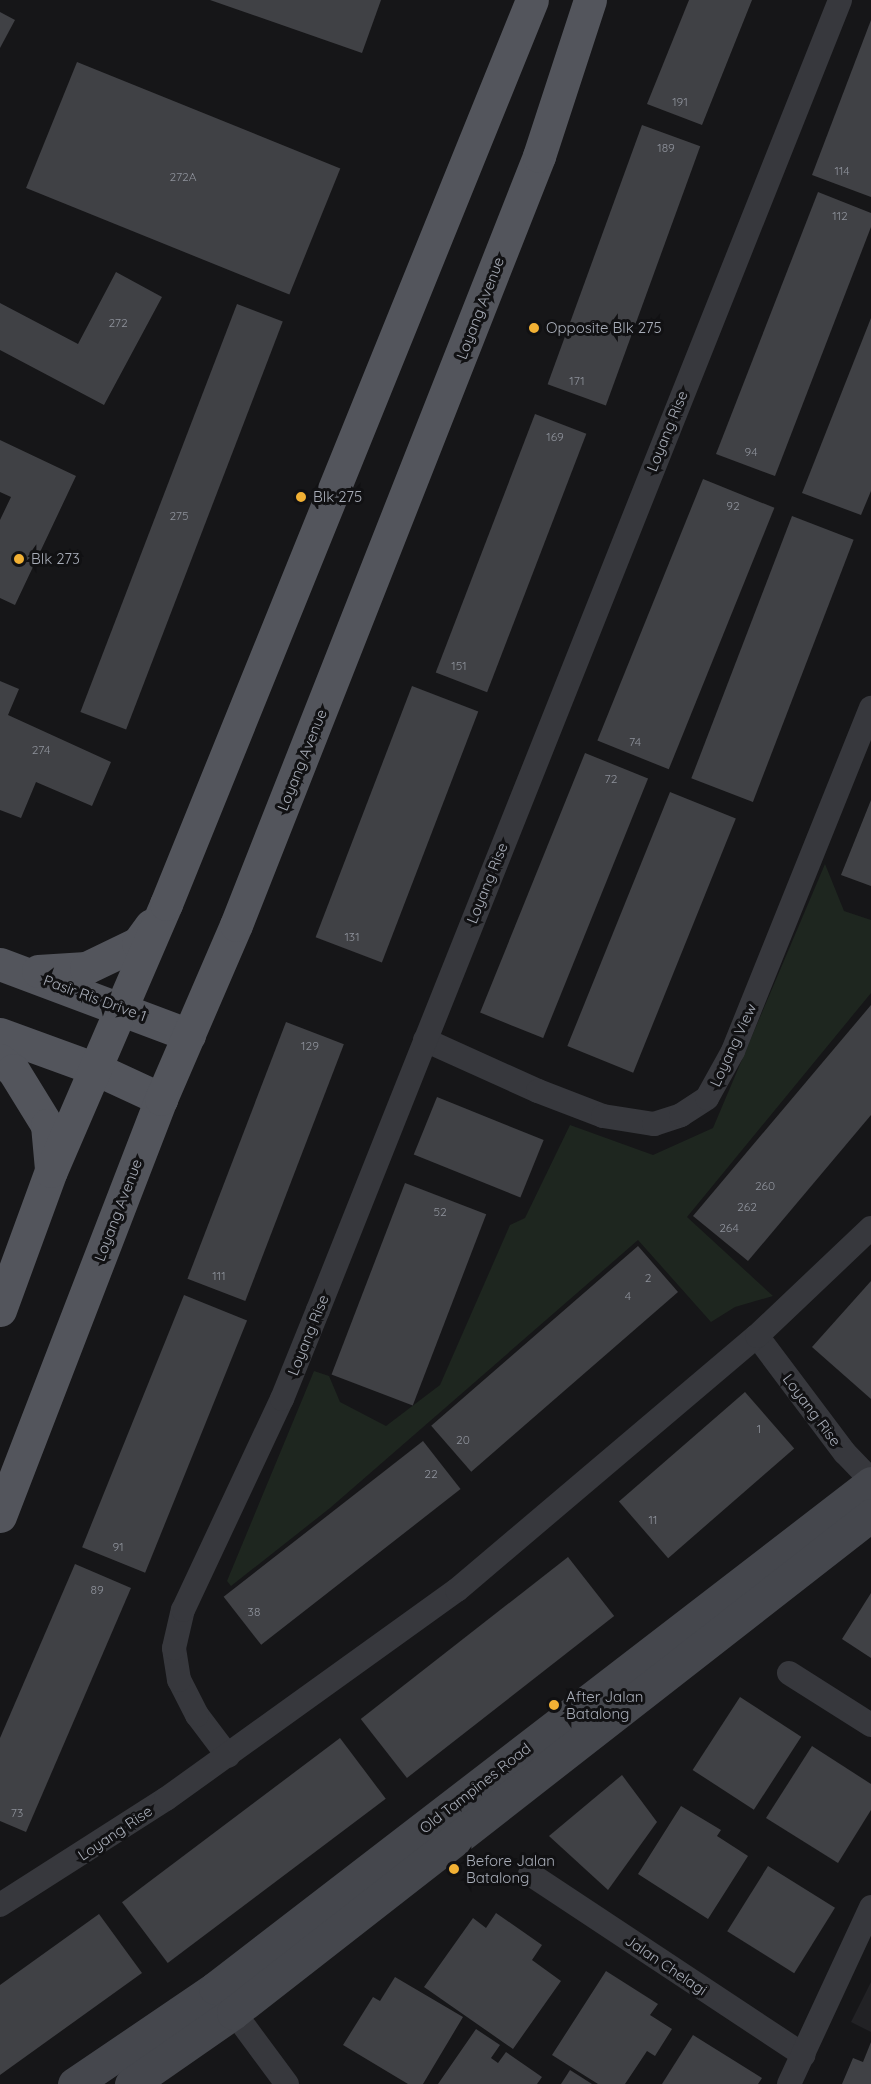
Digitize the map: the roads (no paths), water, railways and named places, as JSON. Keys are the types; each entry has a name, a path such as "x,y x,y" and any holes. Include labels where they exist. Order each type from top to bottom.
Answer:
{"main road":[{"path":"0,1310 51,1171 166,904 532,0"},
{"name":"Loyang Avenue","path":"0,1516 161,1099 339,668 539,156 590,0"},
{"path":"4,965 51,973 86,968 138,943 166,904"},
{"name":"Pasir Ris Drive 1","path":"4,965 121,1006 189,1035"},
{"path":"0,1034 96,1069 161,1099"},
{"path":"0,1060 13,1070 47,1125 51,1171"}],"street":[{"name":"Loyang Rise","path":"228,1755 197,1715 179,1680 174,1658 178,1627 282,1399 840,0"},
{"name":"Loyang View","path":"425,1040 537,1091 603,1116 654,1124 681,1115 707,1098 733,1051 871,708"},
{"name":"Loyang Rise","path":"0,1905 69,1864 228,1755 457,1590 757,1336 871,1228"},
{"name":"Loyang Rise","path":"757,1336 845,1453 871,1481"},
{"name":"Old Tampines Road","path":"131,2084 224,2000 871,1481"},
{"name":"Old Tampines Road","path":"74,2084 224,2000 871,1515"},
{"path":"789,1673 871,1725"},
{"name":"Jalan Chelagi","path":"530,1874 803,2055"},
{"path":"789,2084 871,1907"},
{"path":"224,2000 287,2084"}],"place":[{"name":"Opposite Blk 275","path":"534,328"},
{"name":"Blk 275","path":"301,497"},
{"name":"Blk 273","path":"19,559"},
{"name":"After Jalan Batalong","path":"554,1705"},
{"name":"Before Jalan Batalong","path":"454,1869"}]}
